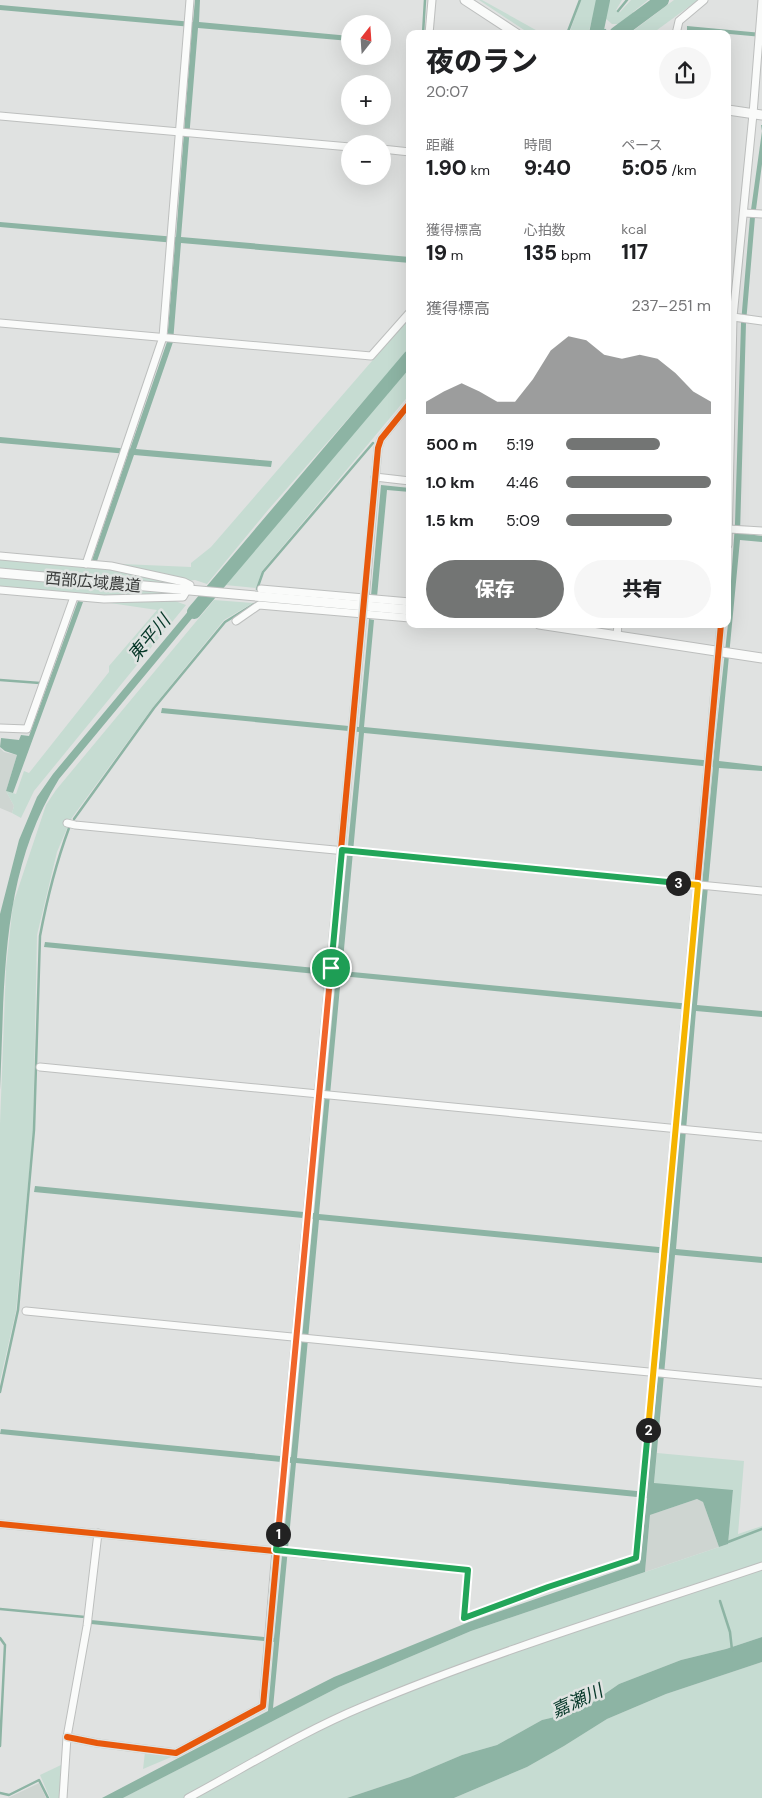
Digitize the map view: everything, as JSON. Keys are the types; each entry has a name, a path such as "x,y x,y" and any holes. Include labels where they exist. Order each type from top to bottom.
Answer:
{"street":[{"path":"86,564 163,337 190,0"},
{"path":"429,30 432,0"},
{"path":"465,0 511,30"},
{"path":"677,30 679,21 704,0"},
{"path":"731,391 733,317 758,114 759,35 762,0"},
{"path":"731,110 758,114"},
{"path":"0,116 341,146"},
{"path":"391,150 406,152"},
{"path":"746,213 760,214"},
{"path":"0,323 371,356 406,317"},
{"path":"733,317 762,321"},
{"path":"364,599 378,448 381,438 406,408"},
{"path":"375,477 406,481"},
{"path":"731,529 762,531"},
{"path":"0,556 111,566 184,582 190,585 183,597 104,600 0,590"},
{"name":"西部広域農道","path":"0,573 406,610"},
{"path":"261,589 406,602"},
{"path":"0,728 27,729 74,597"},
{"path":"236,621 259,605 406,618"},
{"path":"67,1737 97,1743 176,1753 263,1706 284,1464 298,1337 307,1220 344,850 363,614"},
{"path":"565,628 762,658"},
{"path":"617,636 618,628"},
{"path":"0,1524 468,1570 464,1618 548,1587 636,1558 721,628"},
{"path":"67,823 762,891"},
{"path":"40,1067 762,1137"},
{"path":"26,1311 762,1383"},
{"path":"63,1798 67,1737 87,1626 98,1533"},
{"path":"188,1798 327,1723 424,1682 501,1653 762,1566"}],"shaded area":[{"path":"195,0 200,0 199,22 341,35 341,40 198,28 181,237 406,257 406,263 181,243 173,342 136,449 272,461 271,467 134,455 97,561 92,560 128,454 0,443 0,437 130,449 167,342 175,243 0,227 0,222 176,237 192,27 0,10 0,5 193,22"},
{"path":"479,0 536,30 524,30"},
{"path":"581,0 598,0 589,30 570,30"},
{"path":"606,0 622,0 616,10 620,12 631,0 648,0 633,12 633,15 620,24 612,24 605,18"},
{"path":"674,0 698,0 657,30 634,30"},
{"path":"687,26 730,30 687,30"},
{"path":"731,30 762,33 762,37 731,34"},
{"path":"762,131 762,164 755,217 746,323 740,533 762,536 762,542 740,540 719,761 762,766 762,771 719,768 697,1005 762,1011 762,1017 696,1011 676,1249 762,1257 762,1263 675,1255 654,1483 733,1490 728,1544 719,1547 703,1502 697,1499 650,1515 645,1572 471,1631 339,1687 123,1798 102,1798 268,1711 274,1642 91,1624 91,1620 274,1638 291,1463 0,1434 1,1429 291,1457 313,1219 34,1192 35,1186 314,1213 336,976 44,947 45,942 336,970 359,732 161,713 162,708 359,727 369,619 374,620 364,727 713,761 728,628 731,628 731,581 735,524 741,323 750,217","holes":["364,733 713,767 691,1004 342,971","341,976 690,1010 669,1248 319,1214","319,1220 669,1254 647,1492 297,1458","296,1463 647,1498 640,1563 469,1622 334,1677 273,1708"]},
{"path":"406,322 406,353 268,510 207,584 195,580 172,583 169,593 175,601 186,605 34,791 21,818 12,813 14,806 6,791 16,794 24,771 29,773 109,672 109,666 157,610 110,603 107,597 0,587 0,559 112,570 122,564 191,567 191,563 211,547"},
{"path":"406,371 406,399 262,571 256,588 225,585"},
{"path":"381,485 406,488 406,492 387,490 377,597 371,596"},
{"path":"200,597 209,598 59,779 40,815 26,852 16,890 9,929 5,969 0,1090 0,914 19,840 37,797 53,774"},
{"path":"214,600 253,603 224,620 153,707 71,819 57,852 37,935 33,1131 16,1311 0,1381 0,1124 6,968 13,904 46,805 56,790"},
{"path":"78,601 83,602 13,793 6,791 17,755 0,747 1,738 19,740 21,735 29,736"},
{"path":"0,748 4,752 17,755 6,791 14,806 12,813 0,808"},
{"path":"657,1453 744,1461 738,1534 762,1526 762,1637 726,1649 681,1660 619,1684 580,1711 542,1720 497,1745 462,1755 410,1777 347,1798 123,1798 339,1687 471,1631 728,1544 733,1491 654,1484"},
{"path":"697,1499 703,1502 719,1547 645,1572 650,1515"},
{"path":"762,1637 762,1662 666,1694 607,1719 527,1767 454,1798 347,1798 410,1777 462,1755 497,1745 542,1720 580,1711 619,1684 681,1660 726,1649"},
{"path":"762,1662 762,1798 454,1798 527,1767 607,1719 666,1694"},
{"path":"145,1752 176,1755 143,1769"},
{"path":"61,1765 60,1798 50,1798 40,1775"},
{"path":"39,1783 46,1798 8,1798"}],"waterway":[{"path":"423,30 425,0"},
{"path":"569,30 580,0"},
{"path":"597,30 603,0"},
{"path":"618,11 627,0"},
{"path":"621,30 662,0"},
{"name":"東平川","path":"194,612 406,362"},
{"path":"257,589 263,572 373,443"},
{"path":"74,819 154,708 225,622 254,604"},
{"path":"0,680 40,683"},
{"path":"0,1392 18,1310 34,1130 40,936 52,881 69,828"},
{"path":"728,1542 762,1529"},
{"path":"720,1601 730,1632 732,1650"},
{"path":"0,1609 85,1617"},
{"path":"0,1638 5,1645 0,1746"},
{"path":"0,1793 9,1795 39,1780 48,1798"}],"cycle path":[{"path":"67,1737 97,1743 176,1753 263,1706 378,448 381,439 406,408"},
{"path":"0,1524 468,1570 464,1618 548,1587 636,1558 721,628"}],"route":[{"path":"342,850 698,885 636,1558 548,1587 464,1618 468,1570 276,1550 331,968 342,850"}],"water label":[{"name":"嘉瀬川","path":"577,1701"}]}
